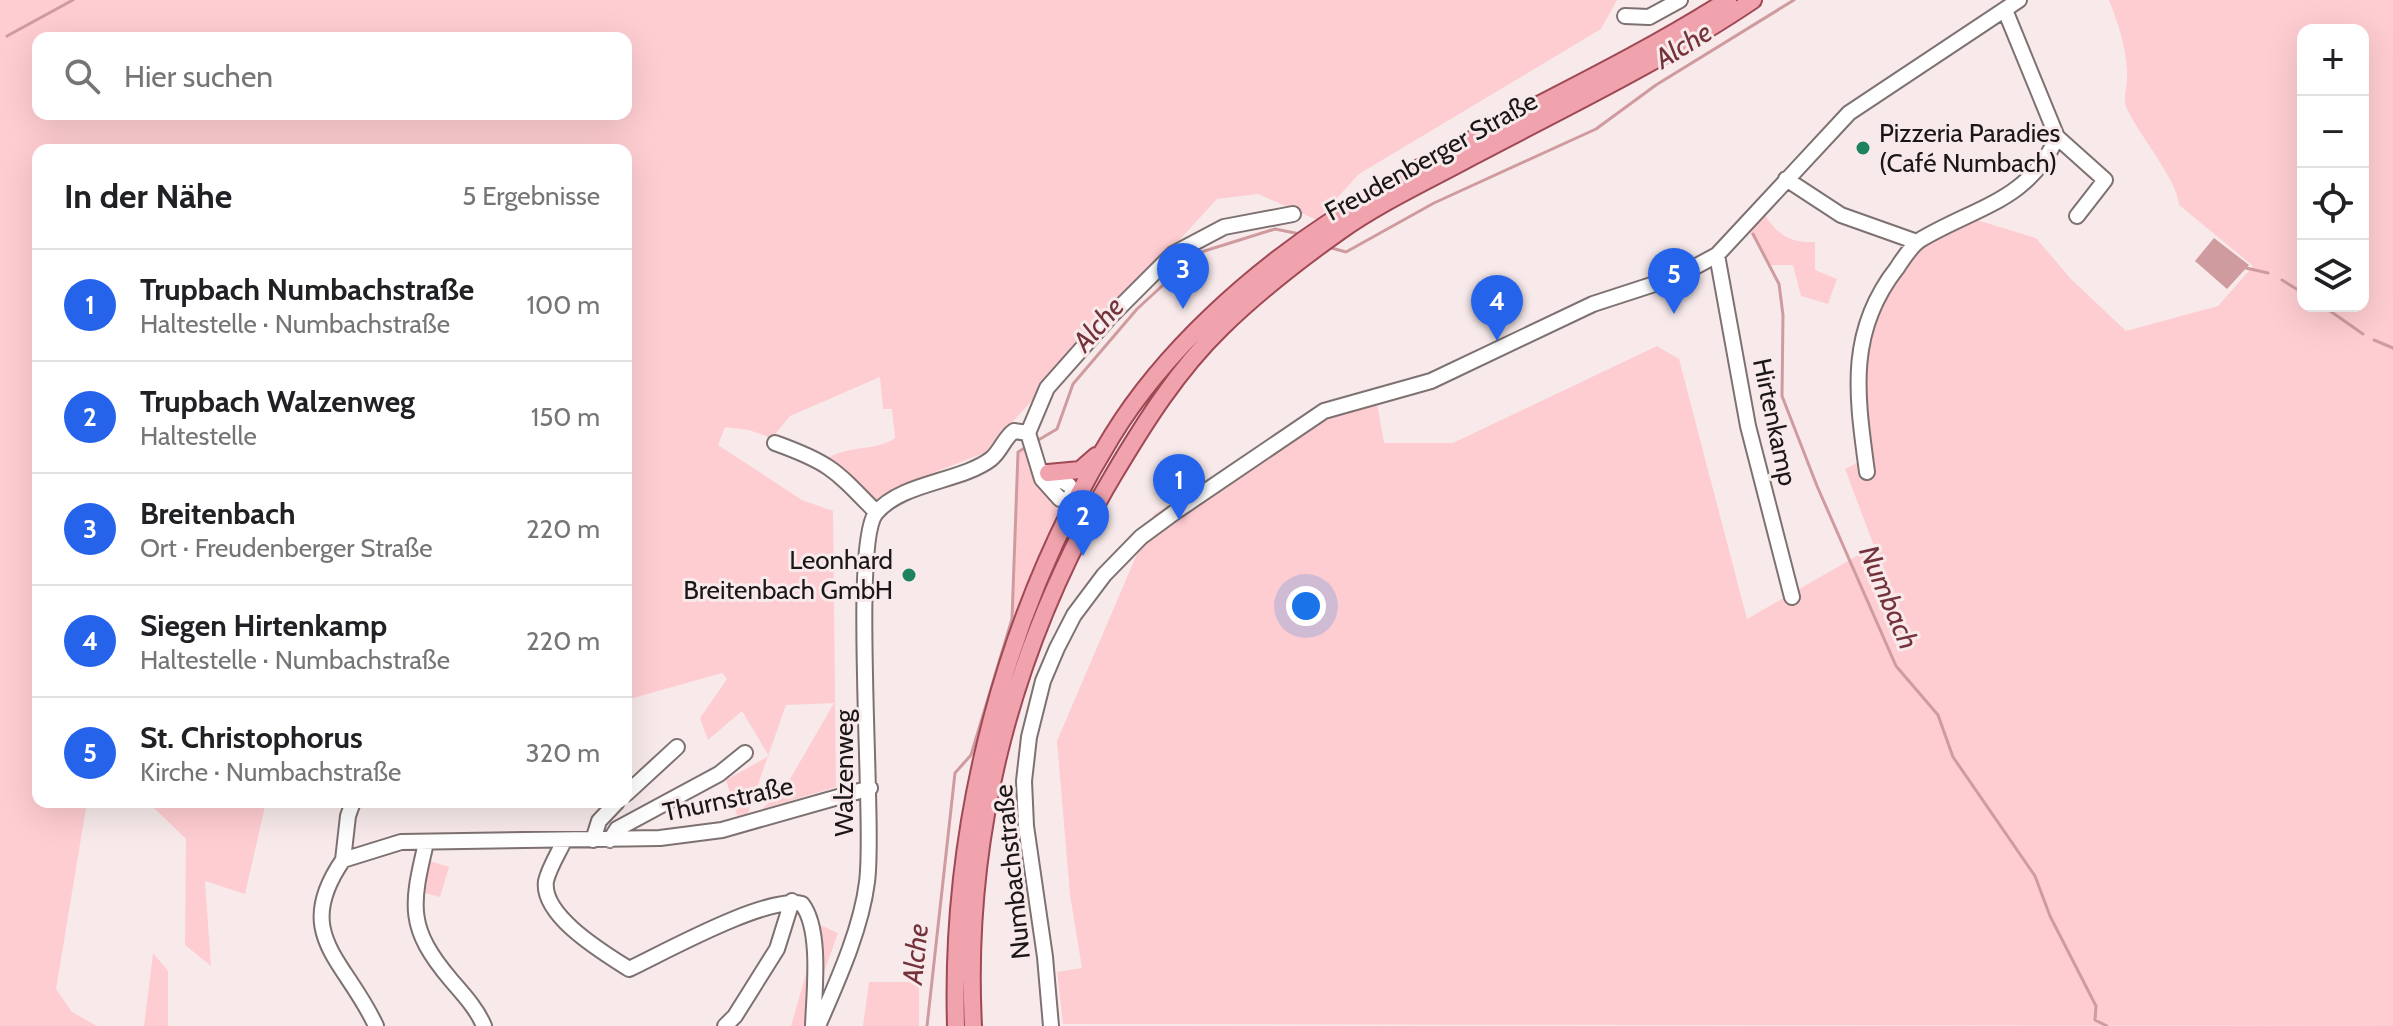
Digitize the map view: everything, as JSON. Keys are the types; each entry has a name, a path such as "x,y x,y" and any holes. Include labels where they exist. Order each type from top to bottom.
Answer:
{"main road":[{"name":"Freudenberger Straße","path":"956,1026 964,866 983,756 1023,624 1078,500 1112,436 1142,394 1210,320 1403,176 1616,65 1728,0"},
{"name":"Freudenberger Straße","path":"973,1026 972,903 995,758 1020,677 1050,600 1094,508 1148,417 1220,329 1315,242 1686,44 1753,0"},
{"path":"1044,472 1080,470 1112,436"}],"street":[{"path":"1625,16 1649,17 1680,0"},
{"name":"Numbachstraße","path":"1051,1026 1045,957 1026,826 1027,752 1034,710 1057,648 1074,615 1104,575 1141,537 1324,411 1431,381 1593,304 1676,277 1717,255 1849,113 2019,0"},
{"path":"2005,10 2057,137 2105,180 2077,216"},
{"path":"1867,472 1857,395 1857,354 1885,282 1917,242 2030,181 2045,163 2057,137"},
{"path":"1786,179 1850,218 1917,242"},
{"path":"1094,508 1078,500 1074,490 1044,472 1034,449 1028,433 1047,388 1109,318 1173,254 1224,227 1293,214"},
{"name":"Hirtenkamp","path":"1717,255 1748,426 1792,597"},
{"path":"775,443 826,464 852,484 876,512 902,495 990,460 1014,431 1028,433"},
{"name":"Walzenweg","path":"815,1026 865,897 870,788 865,576 867,539 876,512"},
{"name":"Thurnstraße","path":"632,788 677,747"},
{"path":"610,840 617,829 719,774 745,753"},
{"name":"Thurnstraße","path":"343,860 380,846 660,838 722,830 870,788"},
{"path":"351,808 343,860 322,893 320,914 324,935 376,1026"},
{"path":"593,840 599,821 611,808"},
{"path":"564,841 547,879 549,900 579,934 629,969 731,921 792,901 802,904 812,938 816,973 815,1026"},
{"path":"426,843 416,883 415,925 428,950 470,1002 484,1026"},
{"path":"725,1026 771,961 792,901"}],"shaded area":[{"path":"0,0 1617,0 1601,29 1359,174 1317,220 1258,194 1217,199 984,453 902,485 878,504 828,458 895,438 892,409 883,409 880,377 790,416 772,438 749,430 725,427 718,445 802,500 833,511 836,787 762,809 786,786 834,703 786,705 768,755 742,711 708,740 700,718 727,679 722,673 632,698 632,144 32,144 32,808 86,808 56,989 72,1012 97,1026 0,1026"},
{"path":"2109,0 2393,0 2393,1026 1063,1024 1057,972 1082,968 1070,895 1057,741 1154,514 1314,421 1377,403 1384,443 1453,443 1657,346 1679,359 1747,619 1874,546 1845,469 1861,461 1857,354 1885,282 1917,242 1967,217 2036,238 2071,279 2126,331 2218,306 2253,266 2179,205 2172,184 2127,109 2127,77 2121,35"},
{"path":"1760,208 1782,234 1796,240 1815,242 1815,270 1837,279 1828,304 1801,296 1793,265 1770,265 1745,225"},
{"path":"2214,238 2249,265 2227,289 2195,261"},
{"path":"1032,442 1036,460 1068,502 971,755 1012,619 1018,452"},
{"path":"768,757 748,813 737,816 726,780"},
{"path":"154,808 265,808 245,894 205,881 211,966 185,945 186,839"},
{"path":"430,861 449,867 440,897 421,892"},
{"path":"820,925 838,933 805,1026 791,1026"},
{"path":"153,953 168,971 168,1026 144,1026"},
{"path":"869,982 919,982 919,1026 863,1026"}],"waterway":[{"path":"7,36 73,0"},
{"name":"Alche","path":"1328,247 1346,252 1434,203 1596,129 1656,85 1794,0"},
{"name":"Alche","path":"1035,442 1057,429 1073,384 1137,309 1198,253 1275,229 1300,234"},
{"name":"Numbach","path":"1753,234 1779,284 1783,315 1782,396 1817,486 1896,666 1938,715 1953,757 2035,876 2050,916 2096,1006 2095,1020 2107,1026"},
{"path":"2246,268 2268,273"},
{"path":"2282,280 2297,289"},
{"path":"2332,312 2363,334"},
{"path":"2374,340 2393,348"},
{"name":"Alche","path":"927,1026 955,773 971,755 1012,619 1018,452 1028,446"}],"place":[{"name":"Pizzeria Paradies (Café Numbach)","path":"1863,148"},
{"name":"Breitenbach","path":"1183,309"},
{"name":"St. Christophorus","path":"1674,314"},
{"name":"Siegen Hirtenkamp","path":"1497,341"},
{"name":"Trupbach Numbachstraße","path":"1179,520"},
{"name":"Trupbach Walzenweg","path":"1083,556"},
{"name":"Leonhard Breitenbach GmbH","path":"909,575"}]}
